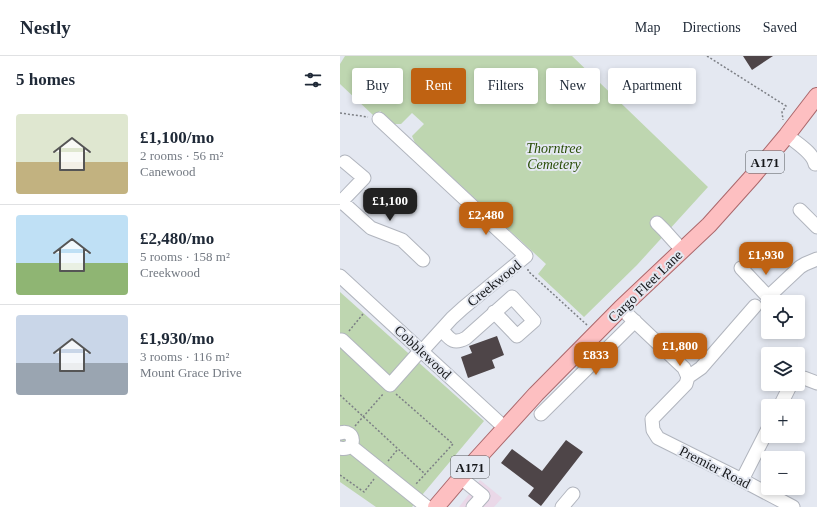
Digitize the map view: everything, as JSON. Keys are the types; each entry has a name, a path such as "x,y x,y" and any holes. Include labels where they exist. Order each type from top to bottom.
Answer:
{"main road":[{"name":"Cargo Fleet Lane","path":"436,507 536,394 621,308 709,225 752,177 817,96"}],"street":[{"name":"Creekwood","path":"379,119 526,256 452,318 389,386"},
{"path":"787,135 812,155 815,164"},
{"path":"345,162 364,178 341,202 371,228 402,240 423,260"},
{"path":"800,210 817,227"},
{"path":"657,224 682,250"},
{"path":"775,295 800,267 817,259"},
{"path":"741,268 766,295"},
{"name":"Cobblewood","path":"340,276 505,428"},
{"path":"621,308 684,368 688,377 701,368 755,306"},
{"path":"442,330 450,339 461,341 494,312"},
{"path":"541,414 635,321"},
{"path":"341,340 389,386"},
{"name":"Premier Road","path":"688,377 686,384 652,419 653,430 658,438 793,507"},
{"path":"805,378 817,383"},
{"path":"345,440 427,507"},
{"path":"742,480 761,443"},
{"path":"461,478 483,496 473,507"},
{"path":"562,507 573,494"}],"path":[{"path":"707,56 786,106 782,112 787,135"},
{"path":"340,113 379,119"},
{"path":"526,256 528,271 596,333"},
{"path":"341,340 363,314"},
{"path":"345,440 363,416 389,386 453,444 409,492"},
{"path":"340,395 425,474"}],"shaded area":[{"path":"480,480 502,498 494,507 459,507"}],"green space":[{"name":"Thorntree Cemetery","path":"345,56 572,56 584,68 546,68 546,104 600,104 600,83 608,91 608,104 622,104 708,187 637,265 584,317 538,274 546,264 415,143 412,136 424,124 412,113 401,124 394,124 380,111 374,116 361,104 403,104 403,68 352,68 352,95 340,84 340,64"},
{"path":"340,292 484,421 412,507 376,507 340,482"}],"building":[{"path":"743,56 773,56 752,70"},
{"path":"497,336 504,355 492,360 495,368 468,378 461,357 472,353 469,346"},
{"path":"566,440 583,452 541,506 528,496 534,488 501,463 512,449 542,471"}]}
